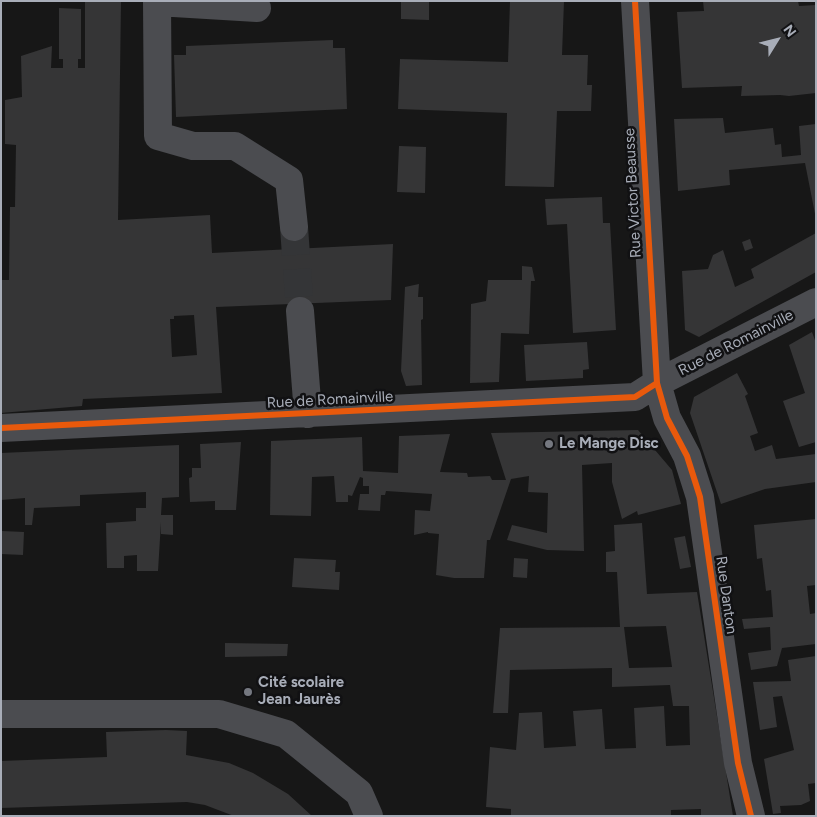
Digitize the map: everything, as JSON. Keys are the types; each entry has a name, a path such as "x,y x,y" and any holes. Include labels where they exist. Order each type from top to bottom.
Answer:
{"street":[{"name":"Rue Victor Beausse","path":"635,1 657,383"},
{"path":"257,8 157,2 158,136 193,146 235,146 289,180 294,227"},
{"name":"Rue de Romainville","path":"1,428 635,397 657,383 816,302"},
{"path":"300,311 308,414"},
{"name":"Rue Danton","path":"657,383 667,418 687,456 700,497 738,763 751,816"},
{"path":"1,714 219,714 286,734 359,793 370,816"}],"building":[{"path":"85,1 121,1 118,220 210,215 212,253 393,244 391,300 216,307 222,393 83,399 82,406 1,413 1,280 9,280 10,207 15,207 16,145 5,144 5,100 22,97 21,56 52,46 51,68 63,68 63,59 59,59 59,8 81,9 81,59 78,59 78,68 85,68","holes":["194,315 197,355 172,357 170,319 174,319 174,316"]},
{"path":"401,1 429,1 429,20 401,19"},
{"path":"510,1 564,1 562,55 588,55 587,85 592,85 591,111 557,111 554,187 505,186 507,113 398,109 400,59 508,62"},
{"path":"703,1 798,1 799,6 816,5 816,93 789,96 741,96 742,86 682,88 677,12 704,11"},
{"path":"333,40 333,48 345,48 347,109 176,117 174,55 186,55 186,46"},
{"path":"723,118 725,133 773,128 775,145 781,144 782,157 801,155 799,126 816,124 816,219 805,163 729,170 730,185 678,191 674,119"},
{"path":"399,146 426,147 425,193 397,192"},
{"path":"602,197 603,223 610,223 616,330 573,333 567,224 547,225 545,199"},
{"path":"816,233 816,272 699,337 685,330 682,271 708,269 713,255 723,250 735,287 754,278 751,269"},
{"path":"750,239 753,248 745,251 742,242"},
{"path":"522,266 532,267 535,281 531,281 529,334 501,333 499,382 470,383 471,304 486,301 488,280 522,280"},
{"path":"419,284 418,297 423,297 423,319 421,320 422,385 406,386 401,371 405,287"},
{"path":"812,332 816,343 816,442 799,447 783,401 805,393 789,345"},
{"path":"587,342 589,369 583,370 583,378 526,381 524,345"},
{"path":"737,373 748,394 745,396 758,433 750,436 755,451 772,445 776,459 816,454 816,482 765,489 721,504 690,413 694,397"},
{"path":"638,430 672,470 681,504 638,515 637,511 622,519 612,482 612,463 582,465 584,551 547,550 507,540 512,525 547,533 548,493 528,492 529,476 511,479 490,540 487,540 484,578 454,578 436,575 439,534 428,532 414,535 415,510 430,511 432,494 386,491 385,495 381,495 380,511 358,510 360,494 369,494 369,486 363,486 363,478 360,477 352,496 348,495 348,502 336,502 334,476 312,477 311,516 270,515 271,441 362,437 363,471 398,473 399,436 450,434 440,472 467,473 468,477 490,476 492,480 506,480 491,433"},
{"path":"241,442 236,510 215,510 215,501 190,502 189,478 192,477 192,468 201,468 200,444"},
{"path":"179,445 179,497 162,498 161,515 173,515 173,535 161,534 161,522 158,571 137,571 137,555 124,556 124,568 107,568 106,523 136,521 136,508 146,508 146,492 80,495 80,506 34,508 32,525 25,525 25,498 1,500 1,453"},
{"path":"816,519 816,585 807,586 810,614 816,613 816,644 782,648 777,666 751,670 748,653 771,650 770,627 744,629 742,619 773,617 771,590 766,591 762,558 757,559 754,525"},
{"path":"642,523 647,594 697,592 733,816 701,816 701,809 671,810 671,816 511,816 511,809 486,807 490,747 516,750 519,713 542,712 544,748 576,746 573,711 602,709 605,749 636,748 634,708 664,706 666,746 690,745 689,706 673,706 670,685 612,687 612,668 510,670 508,713 493,713 500,628 620,627 617,572 606,572 606,552 615,551 614,525","holes":["666,626 672,667 629,668 624,627"]},
{"path":"2,531 24,532 23,555 1,554"},
{"path":"685,536 691,567 680,569 674,538"},
{"path":"294,558 336,560 335,572 340,572 339,590 292,587"},
{"path":"514,558 528,559 527,578 513,577"},
{"path":"225,643 288,644 287,656 225,657"},
{"path":"816,656 816,783 808,784 810,801 801,805 780,806 781,813 773,814 764,759 794,750 782,696 773,697 777,727 760,730 753,682 791,681 788,660"},
{"path":"187,731 186,755 229,763 253,773 288,794 312,816 234,816 205,805 187,802 1,808 1,761 107,757 106,732"}],"tunnel":[{"path":"294,227 300,311"}],"cycle path":[{"path":"635,1 657,383 667,418 687,456 700,497 738,763 751,816"},
{"path":"1,428 635,397 657,383"}],"place":[{"name":"Le Mange Disc","path":"549,444"},
{"name":"Cité scolaire Jean Jaurès","path":"248,692"}]}
